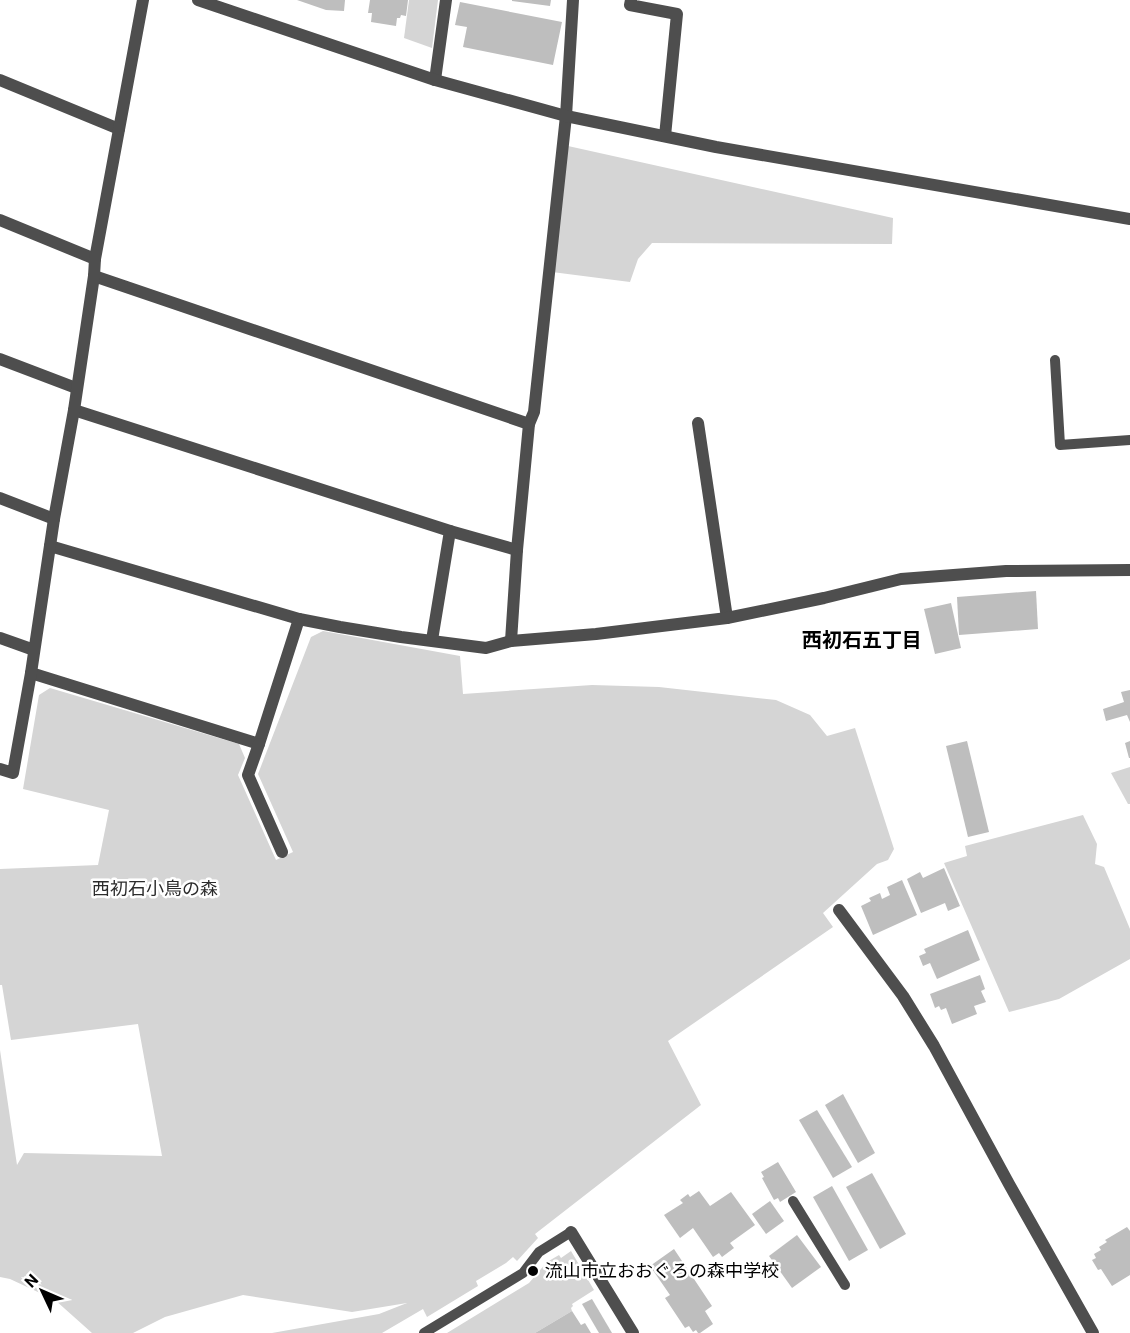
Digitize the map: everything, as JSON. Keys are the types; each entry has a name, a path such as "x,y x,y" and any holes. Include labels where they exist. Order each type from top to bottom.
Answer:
{"street":[{"path":"0,769 13,773 74,410 95,259 143,0"},
{"path":"198,0 435,80 566,116 716,147 1130,219"},
{"path":"435,80 446,0"},
{"path":"511,640 529,424 534,412 566,116 573,0"},
{"path":"631,0 630,5 677,14 665,136"},
{"path":"0,80 119,129"},
{"path":"0,220 95,259"},
{"path":"94,276 529,424"},
{"path":"0,358 76,388"},
{"path":"74,410 450,531 517,550"},
{"path":"698,423 727,618"},
{"path":"0,498 54,519"},
{"path":"432,640 450,531"},
{"path":"50,546 299,619 486,648 511,640 596,634 727,618 901,579 1006,571 1130,570"},
{"path":"282,852 248,775 299,619"},
{"path":"0,638 34,650"},
{"path":"31,673 259,744"},
{"path":"839,910 903,996 934,1046 1093,1333"},
{"path":"571,1232 633,1333"}],"lane":[{"path":"1055,360 1060,445 1130,440"},
{"path":"793,1201 845,1285"},
{"path":"424,1333 523,1273 539,1252 571,1232"}],"green space":[{"path":"409,0 438,0 432,48 404,38"},
{"path":"568,146 893,218 892,244 652,243 638,259 630,282 552,272"},
{"name":"西初石小鳥の森","path":"323,631 460,656 463,694 592,685 659,687 776,700 810,715 827,736 855,728 894,849 888,860 877,864 823,913 833,927 668,1041 701,1105 535,1234 538,1238 517,1261 513,1257 476,1281 478,1286 427,1317 423,1309 382,1333 272,1333 379,1314 407,1303 352,1312 243,1295 165,1317 133,1333 92,1333 55,1300 10,1279 0,1277 0,1050 17,1165 24,1153 162,1156 138,1024 11,1040 2,985 0,985 0,869 98,865 109,810 23,789 39,695 50,688 239,744 245,758 238,775 276,860 293,852 258,774 311,637"},
{"path":"1130,767 1130,804 1128,804 1111,773"},
{"path":"1083,815 1097,844 1095,864 1104,867 1130,929 1130,959 1059,999 1009,1012 944,863 967,856 965,846"},
{"path":"571,1251 594,1290 572,1304 572,1311 535,1333 447,1333 529,1283 547,1262 559,1255 561,1258"}],"building":[{"path":"297,0 345,0 344,11 326,10"},
{"path":"370,0 408,0 406,16 401,15 397,18 396,26 371,22 372,13 368,13"},
{"path":"512,0 551,0 550,6"},
{"path":"460,2 562,22 553,65 463,47 467,27 455,25"},
{"path":"1036,591 1038,629 959,635 957,597"},
{"path":"951,603 961,648 935,654 924,609"},
{"path":"1130,690 1130,722 1127,715 1106,721 1103,709 1124,702 1121,692"},
{"path":"967,741 989,832 968,837 946,746"},
{"path":"1130,741 1130,758 1129,758 1125,743"},
{"path":"944,868 960,906 948,911 945,903 921,913 907,879 920,872 923,878"},
{"path":"902,880 917,915 873,935 861,906 871,901 869,898 880,893 882,899 890,895 887,887"},
{"path":"968,930 980,960 937,979 930,963 923,966 919,956 926,953 924,949"},
{"path":"980,975 985,989 981,991 986,1002 974,1006 977,1014 952,1024 946,1008 941,1010 939,1006 935,1008 930,994"},
{"path":"843,1094 875,1153 858,1163 825,1105"},
{"path":"817,1110 852,1167 833,1178 799,1120"},
{"path":"778,1162 796,1192 780,1202 778,1198 774,1200 761,1172"},
{"path":"872,1173 906,1234 880,1249 846,1187"},
{"path":"832,1186 868,1250 849,1261 813,1197"},
{"path":"699,1191 710,1206 731,1192 755,1225 730,1243 734,1248 722,1257 719,1253 713,1257 693,1228 680,1238 664,1215 683,1203 680,1200 688,1194 690,1197"},
{"path":"770,1201 784,1221 766,1234 752,1214"},
{"path":"1127,1227 1130,1231 1130,1275 1112,1286 1092,1260 1096,1258 1094,1254 1101,1250 1099,1247 1107,1242 1105,1240"},
{"path":"797,1235 821,1267 792,1288 769,1256"},
{"path":"674,1249 712,1306 705,1311 713,1324 700,1333 696,1330 693,1332 689,1326 685,1328 665,1298 670,1295 650,1266"},
{"path":"592,1299 612,1333 599,1333 582,1304"},
{"path":"572,1311 581,1325 585,1323 591,1333 535,1333"}],"place":[{"name":"流山市立おおぐろの森中学校","path":"533,1271"}],"district":[{"name":"西初石五丁目","path":"862,640"}]}
